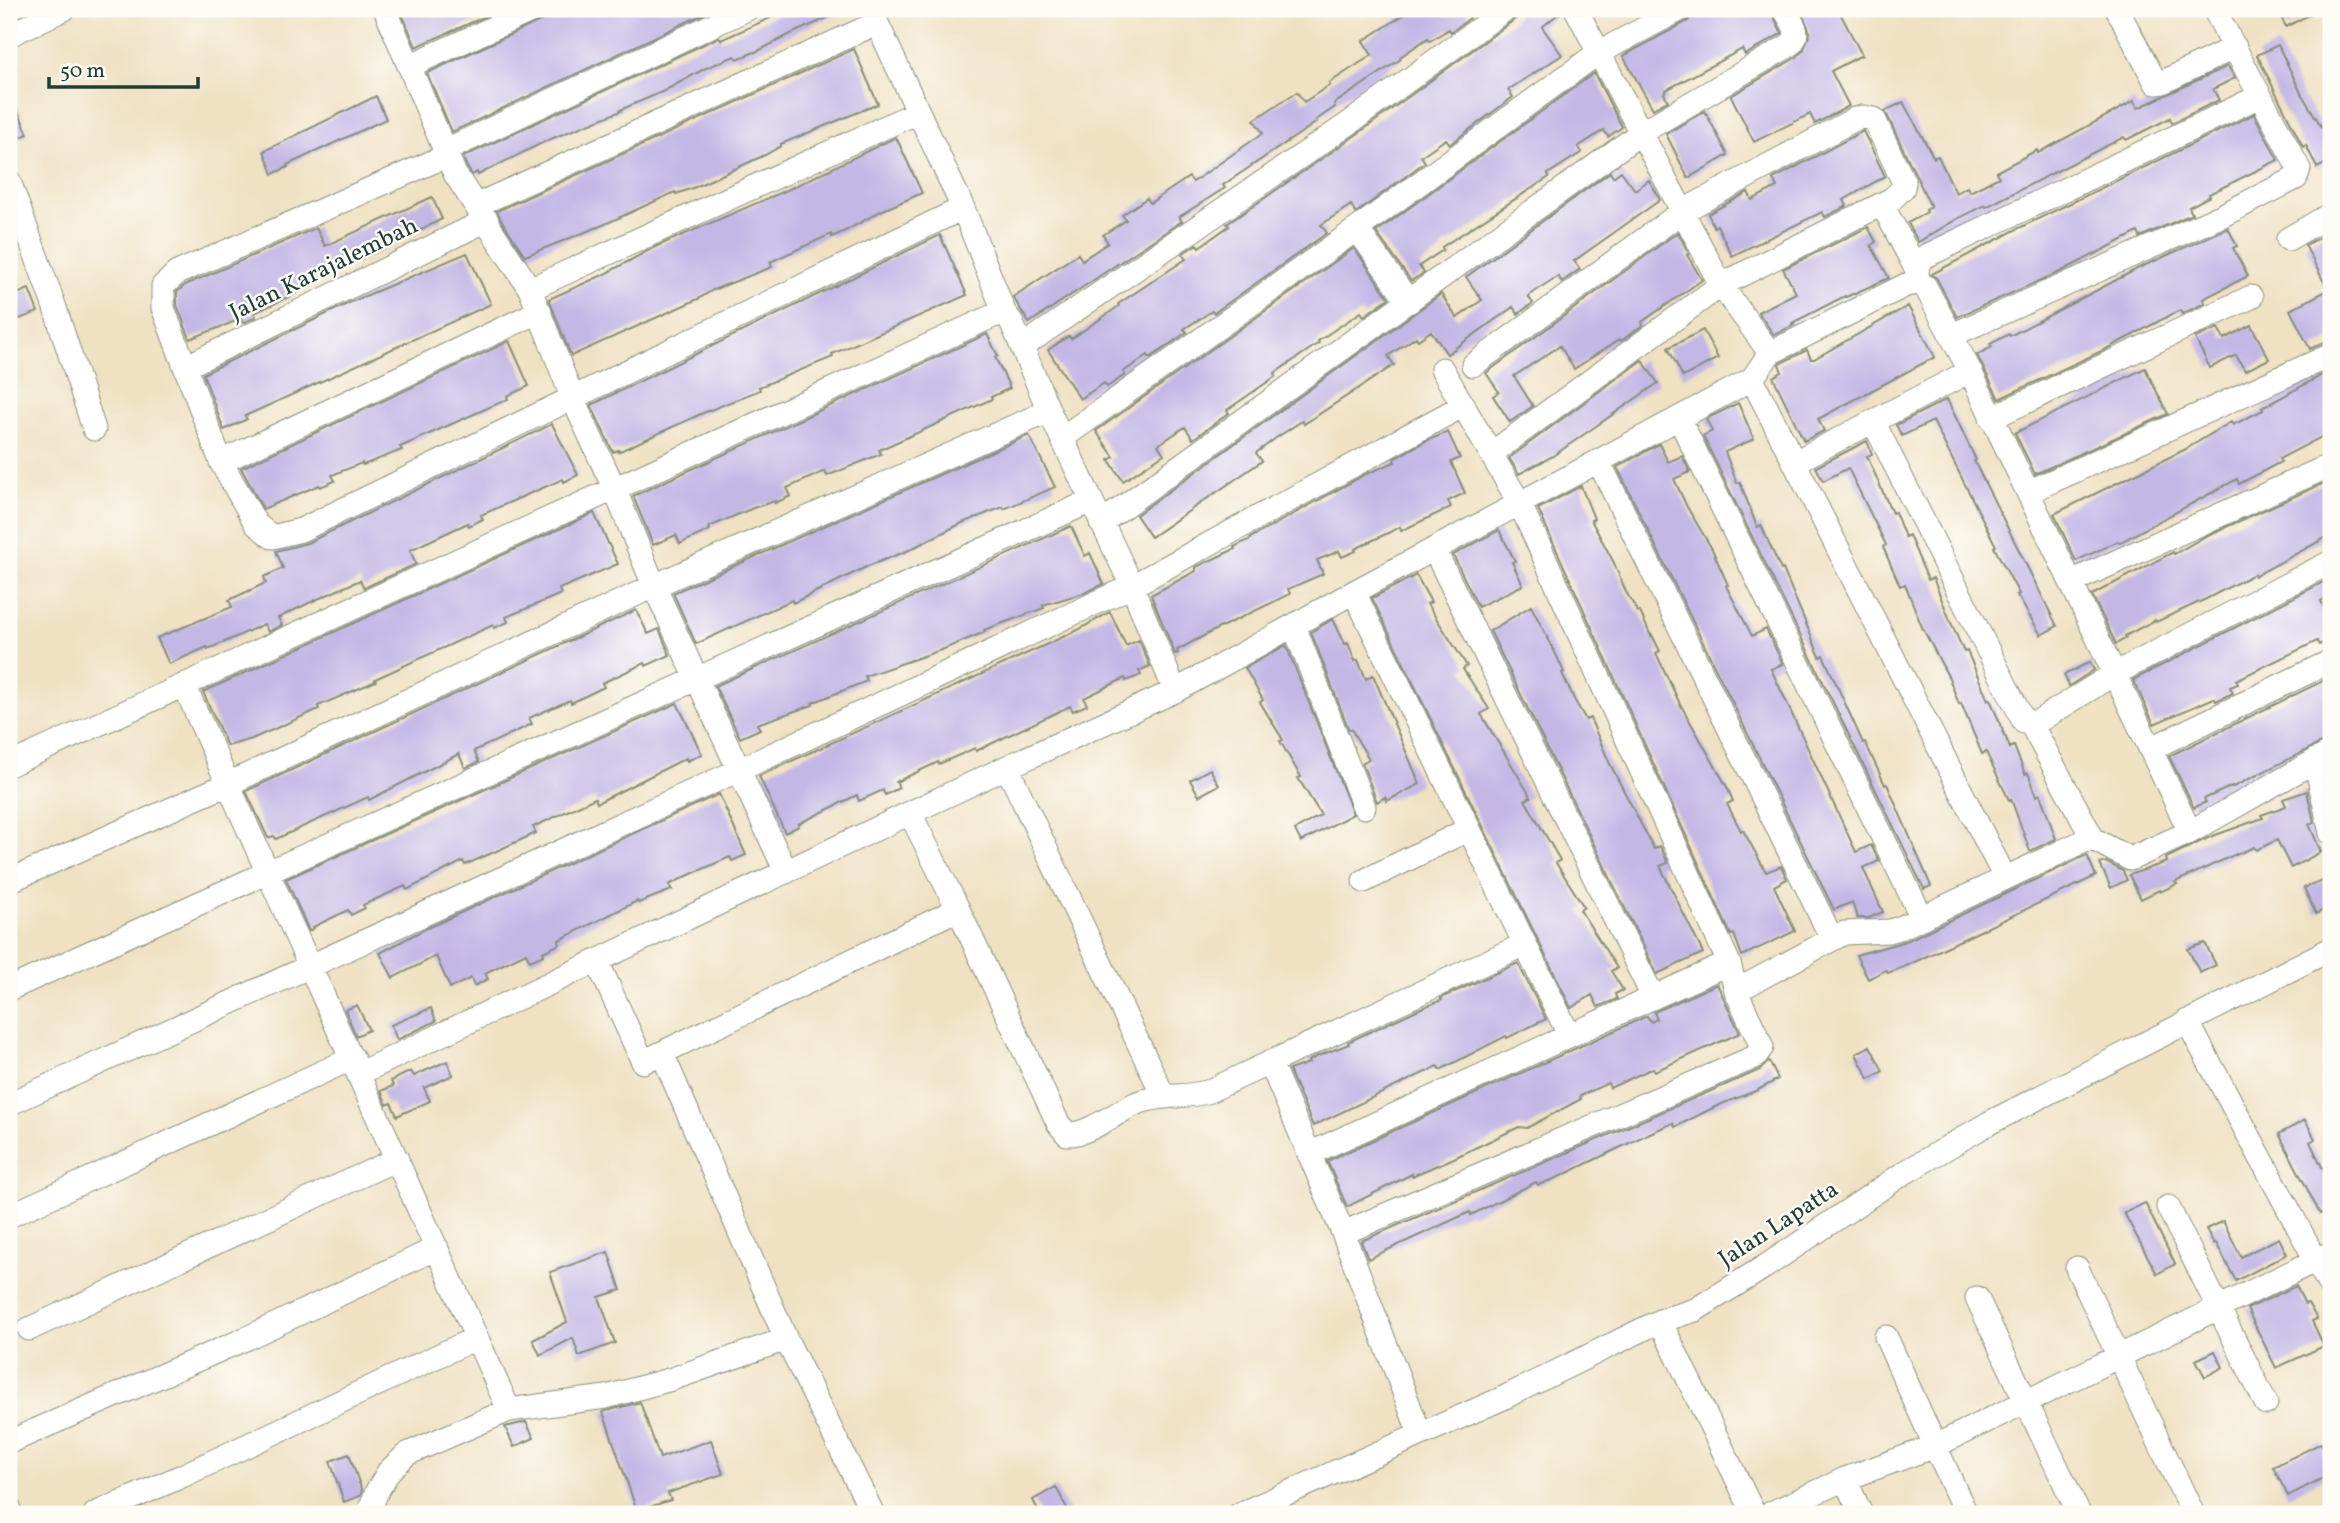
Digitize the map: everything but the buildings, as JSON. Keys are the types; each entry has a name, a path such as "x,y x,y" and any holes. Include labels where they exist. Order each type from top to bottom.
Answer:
{"street":[{"path":"9,34 64,9"},
{"path":"385,9 455,174 530,289 572,397 615,490 654,586 786,872"},
{"path":"747,9 445,154 177,273 163,286 163,308 221,461 256,524 272,537 301,530 963,208"},
{"path":"1023,346 1348,124 1506,9"},
{"path":"1576,9 1721,285 1770,354"},
{"path":"1062,438 1357,229 1598,53 1681,9"},
{"path":"1101,523 1642,132 1790,45 1797,32 1784,9"},
{"path":"2117,9 2157,83 2235,47"},
{"path":"1952,335 2223,215 2293,181 2299,169 2214,9"},
{"path":"408,66 529,10"},
{"path":"881,16 918,112 963,208 1005,314 1023,346 1049,411 1132,586 1175,691"},
{"name":"Jalan Karajalembah","path":"185,367 482,212 881,16"},
{"path":"9,1216 597,961 1007,767 1175,691 1752,379 1770,354 1906,285 1917,276 1922,258 2260,96"},
{"path":"530,289 918,112"},
{"path":"1473,365 1683,211 1855,119 1874,119 1904,183 1903,188 1892,199 1721,285 1492,453"},
{"path":"9,181 94,429"},
{"path":"1882,204 1917,276 1925,286 1970,371 2190,832"},
{"path":"2288,239 2331,215"},
{"path":"1357,229 1409,302"},
{"path":"1991,418 2251,297"},
{"path":"221,461 540,311"},
{"path":"9,765 993,316 1005,314"},
{"path":"2028,492 2331,355"},
{"path":"1343,1233 1755,1057 1762,1044 1736,991 1729,964 1520,504 1442,369"},
{"path":"1795,462 1970,371"},
{"path":"1752,379 2005,878"},
{"path":"9,1104 739,770 1132,586 1464,405"},
{"path":"9,881 228,784 654,586 1049,411"},
{"path":"1679,418 1922,918"},
{"path":"1873,421 2024,722 2037,722 2114,674 2331,562"},
{"path":"1600,462 1832,939"},
{"path":"2071,582 2331,465"},
{"path":"9,989 1091,501"},
{"path":"1434,549 1653,997"},
{"path":"1354,592 1569,1035"},
{"path":"1294,626 1364,807"},
{"path":"2150,749 2331,661"},
{"path":"186,684 186,690 509,1409"},
{"path":"2031,724 2093,839 2130,859 2190,832 2323,756 2331,832"},
{"path":"1007,767 1164,1097"},
{"path":"910,813 1058,1123 1067,1134 1079,1133 1136,1103 1207,1092 1525,943"},
{"path":"1364,881 1469,829"},
{"path":"1736,991 1832,939 1853,932 1889,931 2093,839"},
{"path":"597,961 641,1060 646,1061 958,909"},
{"name":"Jalan Lapatta","path":"1240,1514 1501,1399 1660,1321 1695,1310 1904,1173 1989,1123 2331,949"},
{"path":"1309,1154 1729,964"},
{"path":"2187,1021 2324,1256 2331,1288"},
{"path":"662,1053 786,1339 873,1514"},
{"path":"1270,1062 1343,1233 1420,1434"},
{"path":"29,1329 397,1159"},
{"path":"2168,1207 2266,1404"},
{"path":"9,1442 245,1339 437,1248"},
{"path":"1769,1514 1846,1479 1936,1446 2324,1256"},
{"path":"2077,1268 2193,1514"},
{"path":"1977,1298 2079,1514"},
{"path":"1660,1321 1754,1514"},
{"path":"1886,1337 1966,1514"},
{"path":"95,1514 218,1460 476,1338"},
{"path":"368,1514 377,1490 389,1471 407,1454 509,1409 606,1397 672,1379 786,1339"},
{"path":"1846,1479 1861,1514"},
{"path":"9,1508 12,1514"}]}
